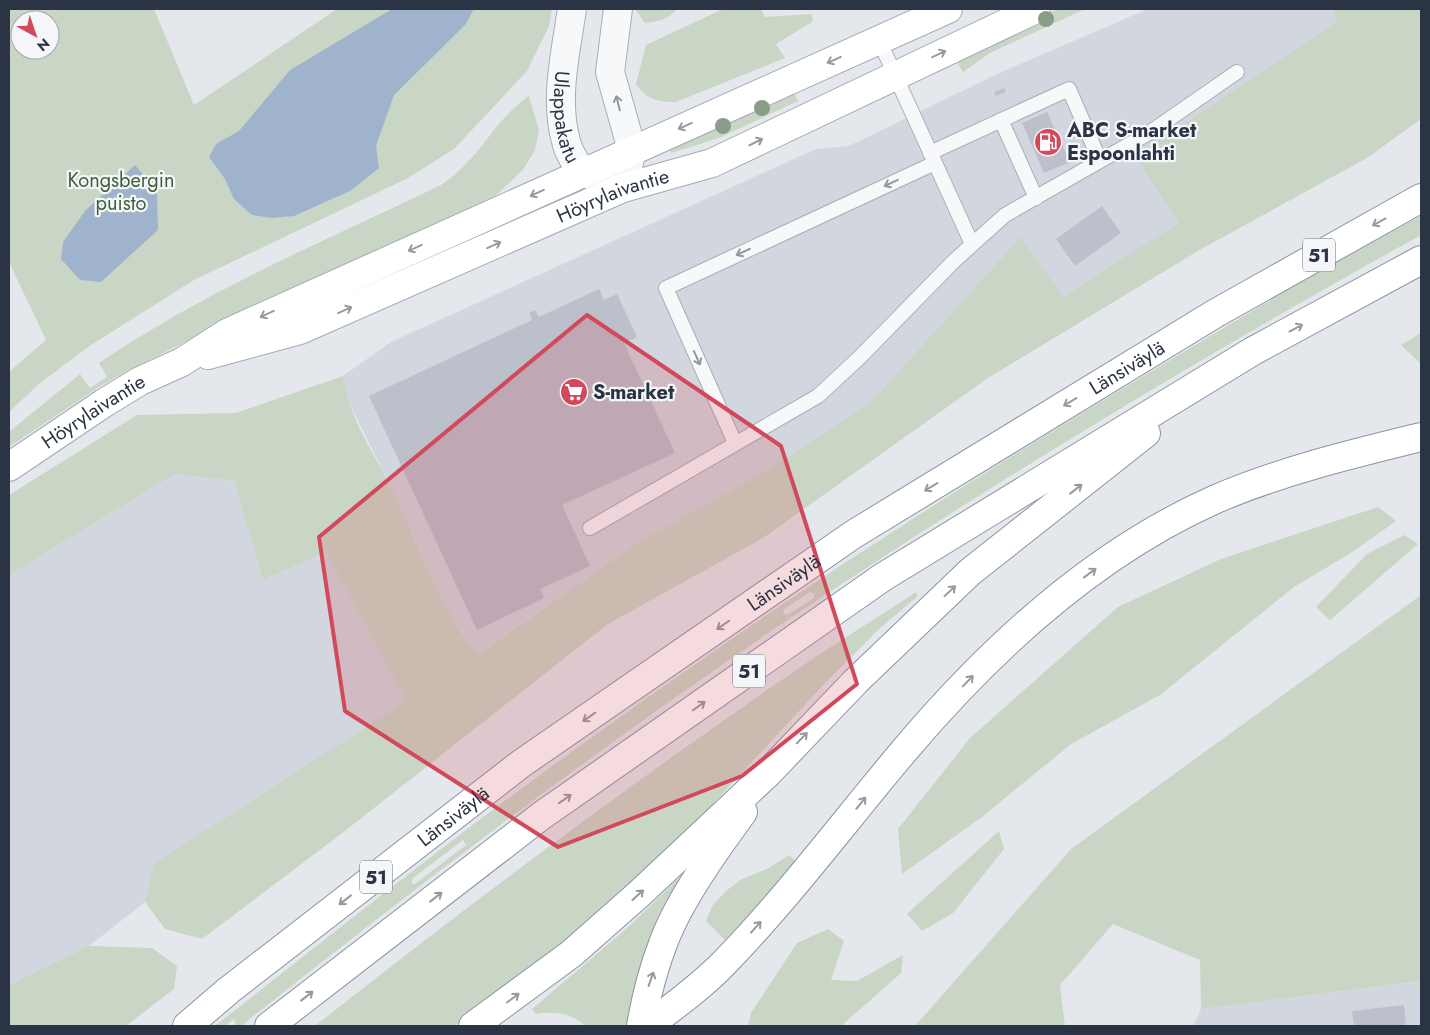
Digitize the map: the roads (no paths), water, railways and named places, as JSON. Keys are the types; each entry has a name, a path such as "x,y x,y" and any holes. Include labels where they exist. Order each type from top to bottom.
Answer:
{"main road":[{"name":"Höyrylaivantie","path":"9,467 104,403 140,381 182,362 227,333 948,9"},
{"name":"Höyrylaivantie","path":"182,362 300,330 623,188 712,163 1036,9"},
{"name":"Länsiväylä","path":"187,1026 229,990 522,763 854,534 1216,313 1421,198"},
{"name":"51","path":"269,1026 541,816 883,577 1253,351 1421,260"},
{"path":"473,1026 571,954 639,894 768,773 856,681 970,572 1253,351"},
{"path":"648,1026 724,964 804,873 904,751 966,683 1022,627 1086,575 1172,522 1237,490 1291,471 1421,437"},
{"path":"641,1026 647,989 665,938 692,889 768,773"},
{"path":"180,1026 229,990"}],"street":[{"name":"Ulappakatu","path":"572,9 564,72 562,116 566,143 582,172 623,188"},
{"path":"618,9 610,72 632,150 623,188"}],"lane":[{"path":"879,40 972,244"},
{"path":"590,528 735,442 818,396 859,358 972,244 1005,215 1149,133 1237,72"},
{"path":"735,442 666,288 932,158 1000,120 1069,89 1100,161"},
{"path":"1000,120 1036,198"}],"water":[{"path":"392,9 474,9 465,25 394,95 376,146 379,168 350,191 294,216 272,218 252,215 234,199 225,179 209,157 216,144 239,131 290,70"},
{"path":"135,165 157,192 158,230 101,282 80,280 61,259 63,242 85,211"}],"place":[{"name":"ABC S-market Espoonlahti","path":"1048,142"},
{"name":"S-market","path":"574,392"}],"park label":[{"name":"Kongsbergin puisto","path":"121,192"}]}
